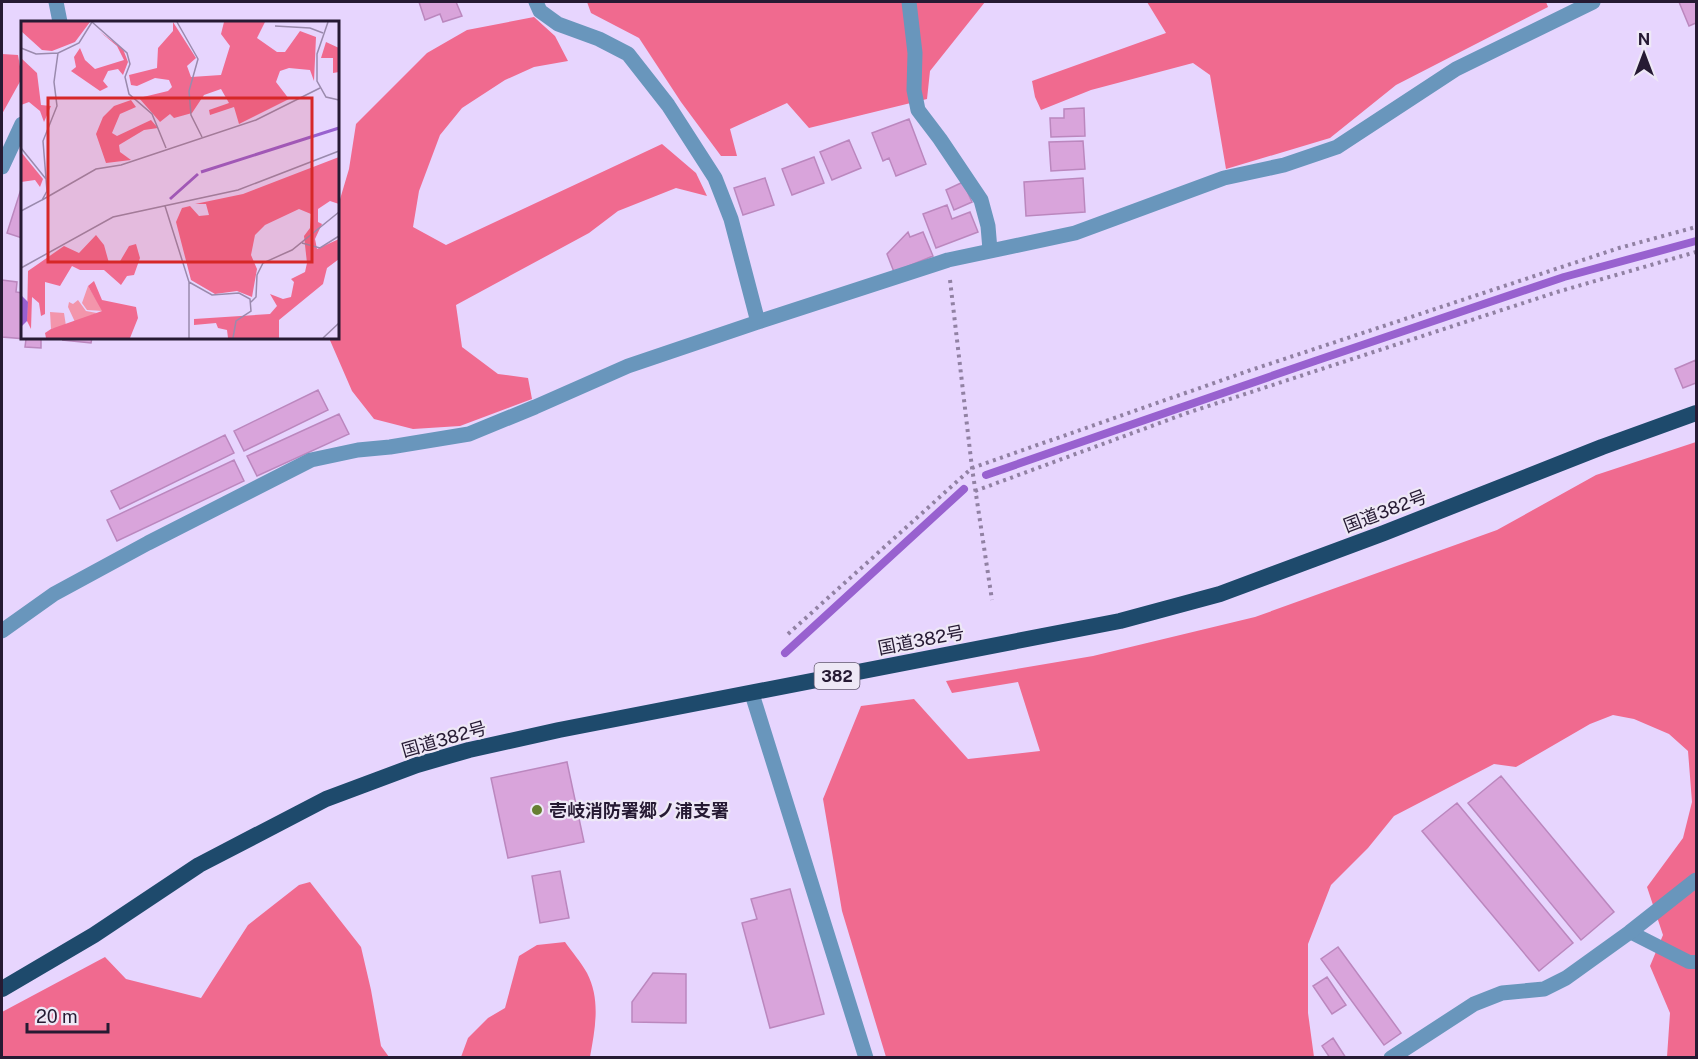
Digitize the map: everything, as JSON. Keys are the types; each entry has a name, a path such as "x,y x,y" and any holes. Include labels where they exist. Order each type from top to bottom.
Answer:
{"highway":[{"name":"国道382号","path":"2,989 94,935 199,866 326,799 417,765 470,750 559,730 1120,621 1220,594 1696,412"}],"street":[{"path":"56,2 60,21"},
{"path":"536,2 540,11 558,24 599,39 628,54 668,105 715,178 731,219 758,322"},
{"path":"909,2 915,53 914,90 918,110 981,200 988,226 990,250"},
{"path":"2,631 54,594 311,460 358,450 469,434 628,366 758,322 948,260 1074,233 1224,178 1284,165 1337,147 1456,69 1593,2"},
{"path":"2,167 21,126"},
{"path":"752,694 866,1058"},
{"path":"1392,1058 1474,1004 1502,993 1544,989 1566,978 1630,933 1696,880"}],"lane":[{"path":"1630,933 1689,962 1696,963"}],"path":[{"path":"788,634 972,468 1270,363 1619,248 1696,228"},
{"path":"975,491 1198,410 1557,292 1696,252"},
{"path":"948,260 972,468 992,600"}],"shaded area":[{"path":"587,2 985,2 930,71 927,99 809,128 787,103 730,129 737,156 721,156 681,102 639,38 591,13"},
{"path":"1147,2 1546,2 1548,7 1396,85 1330,138 1226,169 1210,75 1193,63 1091,90 1041,110 1035,97 1032,81 1166,33"},
{"path":"534,17 555,36 568,61 534,67 505,80 462,108 440,135 419,191 413,227 446,245 662,144 696,173 707,196 676,188 618,211 589,233 456,305 462,347 498,374 528,378 532,399 460,426 413,429 374,419 352,391 329,339 339,339 339,203 349,169 356,124 427,53 467,30"},
{"path":"2,54 18,55 21,80 2,114"},
{"path":"1696,442 1696,1057 1667,1057 1670,1013 1650,966 1663,935 1647,887 1683,838 1692,802 1688,751 1669,734 1634,719 1613,715 1590,724 1516,767 1494,764 1394,816 1368,848 1331,885 1308,944 1308,1013 1314,1057 886,1057 842,911 823,799 861,706 914,699 968,759 1040,751 1018,682 952,693 946,681 1093,656 1255,617 1497,530 1596,475"},
{"path":"310,882 361,947 381,1046 389,1057 2,1057 2,1012 105,957 126,979 201,998 248,925 299,885"},
{"path":"565,942 587,973 594,994 596,1015 590,1057 461,1057 468,1038 488,1018 505,1008 519,956 537,945"}],"building":[{"path":"419,2 456,2 462,16 443,22 440,14 425,20"},
{"path":"1679,2 1696,2 1696,23 1689,26"},
{"path":"1084,108 1085,136 1051,137 1050,118 1064,118 1064,109"},
{"path":"909,119 926,164 896,176 889,158 883,161 872,133"},
{"path":"849,140 861,168 832,180 820,152"},
{"path":"1083,141 1085,169 1051,171 1049,142"},
{"path":"814,157 824,183 792,195 782,169"},
{"path":"765,178 774,205 743,215 734,188"},
{"path":"1083,178 1085,212 1026,216 1024,182"},
{"path":"963,182 972,202 954,210 946,190"},
{"path":"21,189 21,238 7,233"},
{"path":"947,205 952,219 970,212 978,232 936,248 923,214"},
{"path":"908,232 910,237 923,232 933,256 894,272 887,254"},
{"path":"2,280 17,282 16,292 21,293 21,339 2,337"},
{"path":"26,339 41,339 41,348 25,347"},
{"path":"64,339 92,339 91,343"},
{"path":"1696,360 1696,383 1683,388 1675,369"},
{"path":"318,390 328,410 244,451 234,431"},
{"path":"339,414 349,434 257,476 247,456"},
{"path":"225,435 234,453 120,509 111,491"},
{"path":"234,460 244,481 117,541 107,520"},
{"name":"壱岐消防署郷ノ浦支署","path":"567,762 584,842 508,858 491,778"},
{"path":"1501,776 1614,912 1581,940 1468,803"},
{"path":"1457,803 1573,943 1539,971 1422,831"},
{"path":"560,871 569,918 540,923 532,876"},
{"path":"790,889 824,1014 770,1028 742,923 757,919 751,899"},
{"path":"1338,947 1401,1033 1384,1045 1321,959"},
{"path":"653,973 686,974 686,1023 632,1022 632,1002"},
{"path":"1327,977 1346,1005 1332,1014 1313,986"},
{"path":"1333,1038 1346,1058 1330,1058 1322,1046"}],"waterway":[{"path":"986,475 1564,277 1696,241"},
{"path":"785,653 964,489"}],"place":[{"name":"壱岐消防署郷ノ浦支署","path":"537,810"}]}
